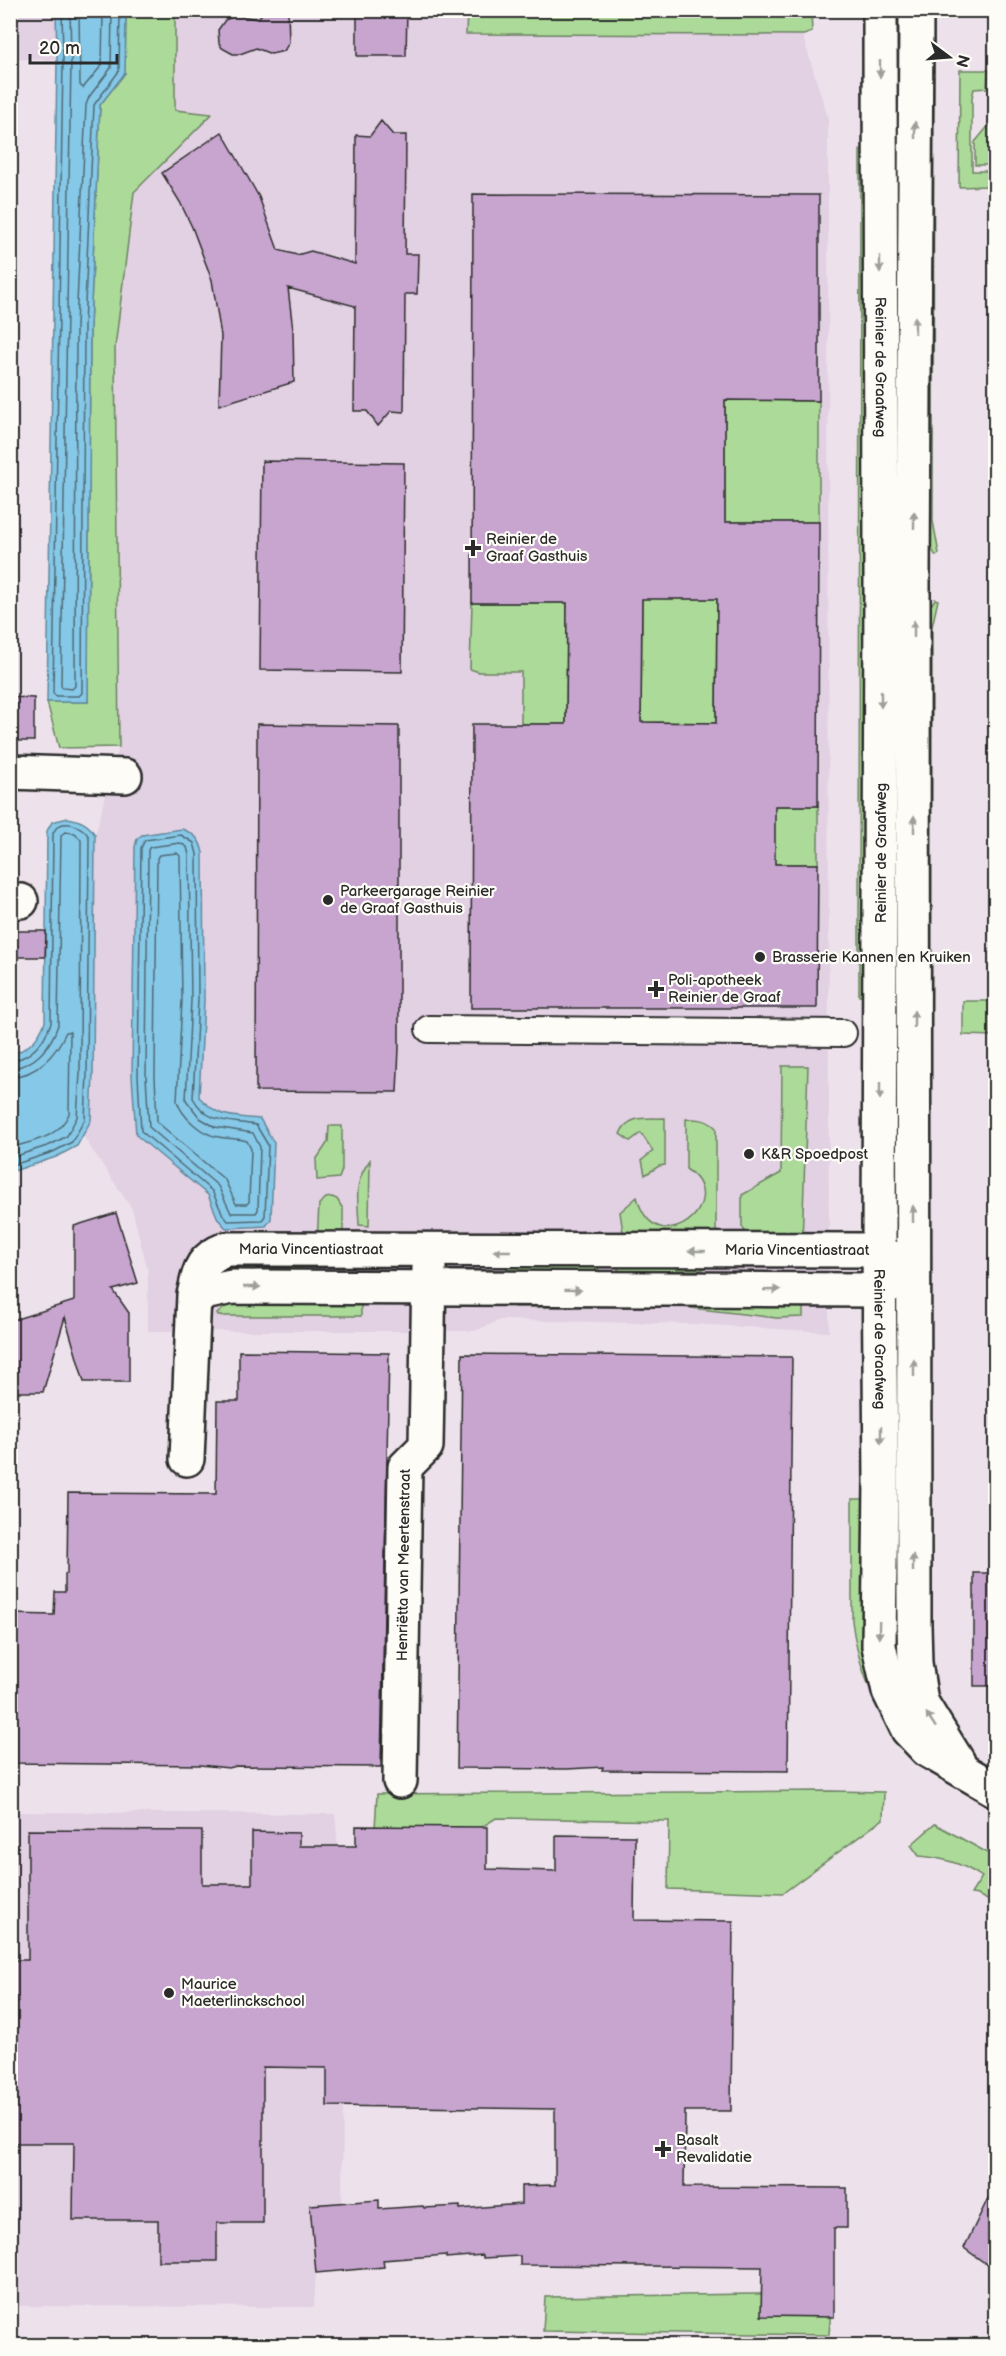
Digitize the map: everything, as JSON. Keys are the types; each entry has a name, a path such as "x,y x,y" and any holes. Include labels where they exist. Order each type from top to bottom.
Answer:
{"main road":[{"name":"Reinier de Graafweg","path":"880,10 879,1250 881,1480 879,1646 889,1691 908,1730 927,1750 996,1790"},
{"name":"Reinier de Graafweg","path":"916,10 913,1272 915,1663 921,1702 963,1769"},
{"path":"10,772 125,776"},
{"name":"Maria Vincentiastraat","path":"187,1459 194,1295 199,1273 205,1260 226,1250 361,1248 429,1251 879,1250 913,1272"},
{"name":"Henriëtta van Meertenstraat","path":"400,1781 405,1467 426,1446 429,1251"},
{"path":"194,1295 232,1287 880,1290 913,1272"}],"street":[{"path":"429,1029 843,1033"}],"shaded area":[{"path":"11,11 58,11 57,60 11,59"},
{"name":"Reinier de Graaf Gasthuis","path":"175,11 795,11 828,118 829,1332 693,1324 500,1320 475,1331 148,1331 148,1271 132,1209 83,1136 91,1120 95,835 119,747 115,348 134,192 211,115 175,111"},
{"name":"Maurice Maeterlinckschool","path":"11,1812 335,1814 338,1846 330,1900 327,2106 343,2107 342,2202 311,2205 316,2273 314,2307 11,2306"}],"green space":[{"path":"815,10 811,11 812,32 804,35 466,34 467,11"},
{"path":"934,10 933,521 939,554 936,556 925,539 922,11"},
{"path":"126,11 175,11 175,110 212,114 134,192 115,348 119,747 59,748 47,702 88,702 90,326 100,105 125,73"},
{"path":"960,70 988,70 987,88 974,89 972,97 972,171 989,171 989,186 959,187"},
{"path":"995,118 995,165 975,165 975,142"},
{"path":"862,149 871,167 871,970 862,996 859,996 860,150"},
{"path":"725,400 819,401 819,522 725,522"},
{"path":"642,598 717,599 716,723 641,722"},
{"path":"935,599 938,600 932,627 931,1312 929,1315 925,615"},
{"path":"472,603 567,603 566,724 521,724 521,672 479,672 470,669"},
{"path":"709,806 818,806 818,864 708,864"},
{"path":"963,1001 995,1001 995,1036 963,1035"},
{"path":"782,1066 808,1066 802,1244 748,1237 742,1226 742,1195 781,1173"},
{"path":"665,1118 665,1165 645,1175 642,1160 653,1151 641,1133 630,1141 620,1134 623,1128 633,1120"},
{"path":"686,1119 702,1120 716,1128 716,1240 630,1237 623,1232 620,1212 637,1197 646,1217 659,1227 674,1228 687,1222 698,1211 702,1197 699,1183 686,1169"},
{"path":"329,1126 342,1126 342,1170 339,1178 317,1180 316,1160 328,1142"},
{"path":"370,1160 369,1226 359,1225 358,1199 361,1176"},
{"path":"326,1198 337,1199 343,1209 343,1242 317,1243 319,1204"},
{"path":"301,1258 301,1279 228,1274 228,1264"},
{"path":"506,1259 598,1259 599,1280 507,1280"},
{"path":"615,1263 714,1264 701,1270 676,1270 654,1277 622,1276"},
{"path":"361,1295 361,1316 218,1316 217,1314 233,1300"},
{"path":"803,1296 803,1317 777,1318 674,1306 514,1307 507,1301"},
{"path":"852,1499 870,1499 889,1727 865,1676 854,1635"},
{"path":"884,1792 883,1819 783,1893 668,1889 669,1821 496,1818 474,1832 375,1828 377,1794"},
{"path":"935,1824 995,1857 995,1904 971,1894 982,1877 975,1872 952,1862 919,1856 911,1845"},
{"path":"832,2293 829,2335 543,2331 545,2297"}],"water":[{"path":"56,11 126,11 125,73 100,105 90,326 88,702 47,702"},
{"path":"68,818 84,823 95,835 91,1120 77,1146 56,1157 11,1172 11,1056 32,1043 45,1022 47,831 52,822"},
{"path":"182,829 196,838 203,853 204,1001 199,1097 220,1113 233,1117 260,1119 274,1143 271,1219 266,1226 226,1228 218,1219 208,1195 136,1135 132,1076 135,847 137,839 142,835"}],"building":[{"path":"271,10 288,10 289,42 284,51 271,54 256,48 233,54 222,48 219,43 218,30 225,20 236,15 257,19 263,13"},
{"path":"357,10 407,10 406,56 357,56"},
{"path":"381,121 393,135 406,135 405,254 418,254 417,294 405,294 404,412 391,411 378,426 367,411 354,411 355,306 288,288 293,330 294,382 219,405 221,336 212,280 192,227 162,173 222,132 259,197 278,250 297,255 311,251 355,264 356,135 370,136"},
{"path":"473,194 819,195 819,401 725,400 725,522 819,522 818,806 775,806 775,864 818,864 817,1008 471,1008 472,724 566,724 567,603 472,603","holes":["642,599 717,599 716,723 641,722"]},
{"path":"262,461 404,463 402,672 260,670"},
{"path":"10,697 34,698 34,741 10,741"},
{"name":"Parkeergarage Reinier de Graaf Gasthuis","path":"257,724 399,726 397,1092 256,1091"},
{"path":"10,931 46,931 45,957 10,957"},
{"path":"116,1213 138,1283 113,1290 129,1313 129,1382 84,1382 65,1317 43,1392 10,1392 10,1321 74,1301 74,1226"},
{"path":"239,1351 389,1353 381,1767 236,1766 229,1768 200,1765 10,1763 10,1614 54,1615 55,1592 65,1592 68,1493 216,1494 217,1401 239,1401"},
{"path":"462,1354 792,1357 788,1771 602,1770 603,1767 457,1768"},
{"path":"974,1573 996,1573 996,1686 974,1686"},
{"path":"356,1826 487,1827 487,1869 556,1871 556,1835 635,1836 634,1920 733,1921 731,2111 685,2111 684,2187 847,2188 847,2228 834,2228 834,2317 761,2316 762,2267 520,2265 520,2256 483,2258 483,2255 446,2258 446,2255 383,2260 384,2267 316,2273 310,2205 379,2200 379,2209 460,2206 460,2209 521,2204 521,2186 555,2185 555,2109 327,2106 327,2068 263,2067 263,2223 217,2223 217,2261 158,2261 158,2220 73,2220 74,2143 10,2143 11,1960 28,1960 28,1830 202,1831 202,1884 252,1884 252,1832 299,1833 299,1846 356,1846"},
{"path":"996,2182 996,2271 964,2248"}],"place":[{"name":"Reinier de Graaf Gasthuis","path":"473,548"},
{"name":"Parkeergarage Reinier de Graaf Gasthuis","path":"328,900"},
{"name":"Brasserie Kannen en Kruiken","path":"760,957"},
{"name":"Poli-apotheek Reinier de Graaf","path":"656,989"},
{"name":"K&R Spoedpost","path":"749,1154"},
{"name":"Maurice Maeterlinckschool","path":"169,1993"},
{"name":"Basalt Revalidatie","path":"663,2149"}]}
